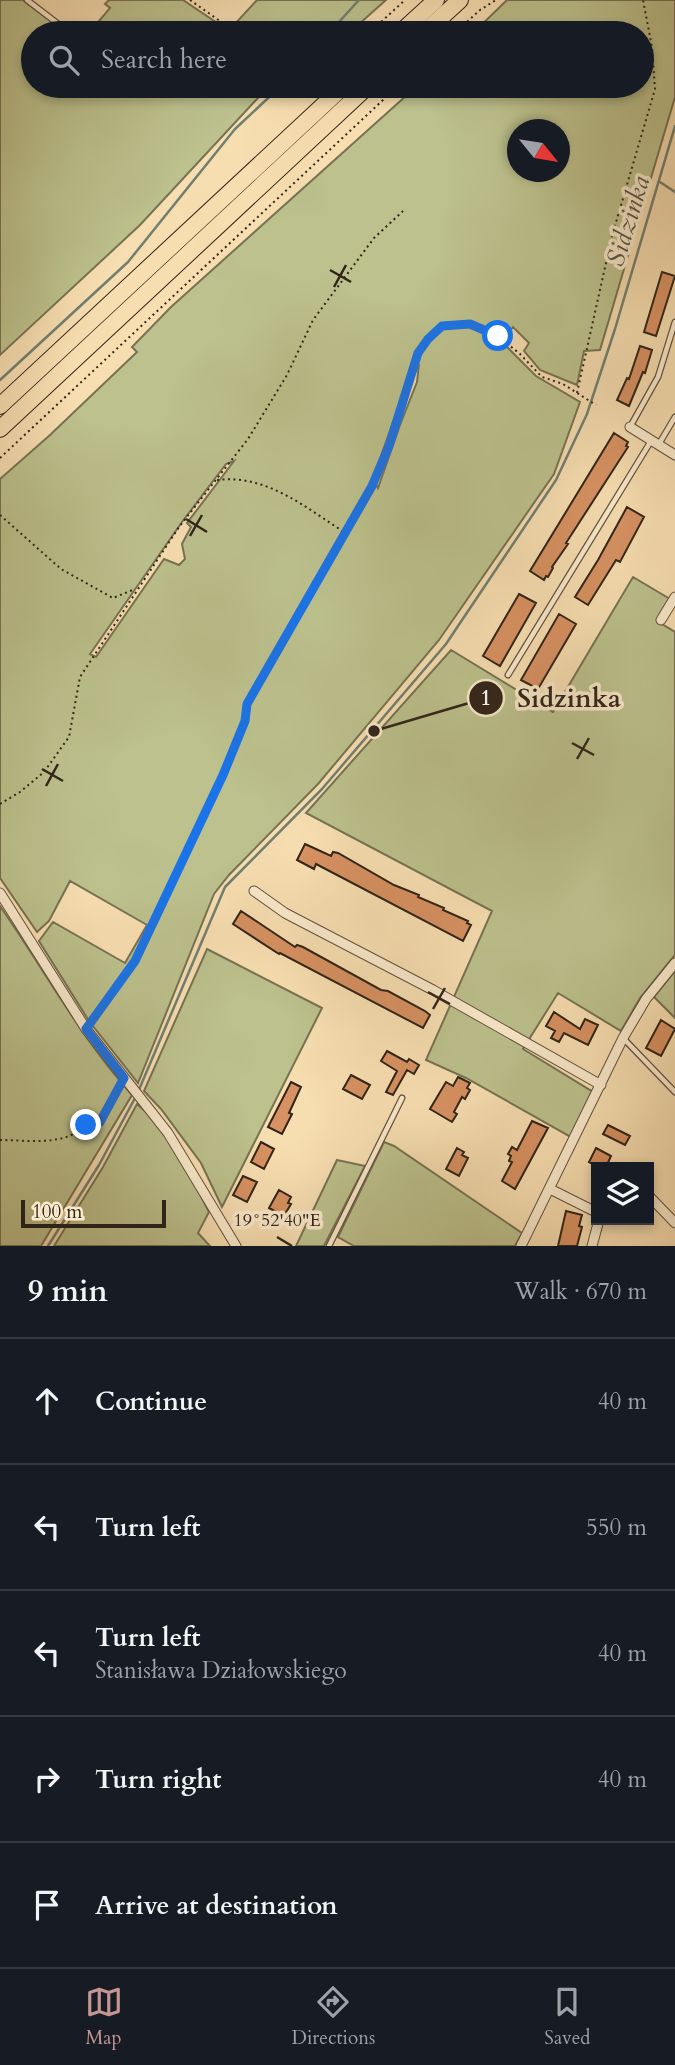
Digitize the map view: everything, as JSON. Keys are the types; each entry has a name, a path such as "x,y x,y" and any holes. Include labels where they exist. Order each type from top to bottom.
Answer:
{"highway":[{"path":"413,21 436,0"},
{"path":"438,21 460,0"},
{"path":"0,406 331,98"},
{"path":"0,429 355,98"}],"street":[{"path":"630,427 675,455"},
{"path":"661,620 675,597"},
{"path":"254,891 285,913 448,999 601,1085"},
{"path":"0,892 86,1029 173,1140 236,1246"},
{"path":"521,1246 623,1038 646,999 675,963"},
{"path":"550,1189 591,1210"},
{"path":"654,1201 675,1223"},
{"path":"592,1246 598,1225"}],"lane":[{"path":"27,0 54,21"},
{"path":"630,427 658,377 675,322"},
{"path":"508,675 655,443 675,418"},
{"path":"623,1038 675,1092"},
{"path":"329,1246 402,1098"}],"path":[{"path":"190,0 220,21"},
{"path":"382,21 405,0"},
{"path":"468,21 496,0"},
{"path":"643,0 647,21"},
{"path":"654,75 654,92"},
{"path":"0,457 385,98"},
{"path":"577,394 612,236 652,98"},
{"path":"0,804 44,772 69,737 80,677 179,527 247,439 287,375 313,320 374,238 403,211"},
{"path":"86,1029 135,961 223,775 245,721 247,704 372,486 389,446 418,353 428,339 442,326 470,324 498,336 542,377 563,384 596,405"},
{"path":"216,480 236,477 263,483 345,532"},
{"path":"0,515 61,569 113,598 136,589"},
{"path":"0,1140 58,1139 76,1133 86,1125 100,1122 124,1078"}],"green space":[{"path":"0,0 23,0 50,21 21,21 21,98 258,98 140,225 0,355"},
{"path":"109,0 183,0 214,21 99,21 110,8 105,4"},
{"path":"257,0 386,0 362,21 238,21"},
{"path":"507,0 675,0 675,97 600,350 584,351 577,385 540,370 524,351 529,343 513,327 502,342 536,376 580,402 554,474 439,640 318,784 229,875 214,894 138,1083 89,1021 39,941 53,922 125,963 147,925 70,881 49,921 37,932 0,878 0,479 137,352 132,347 171,307 404,98 654,98 654,21 485,21","holes":["419,364 417,382 400,425 378,488 373,479 399,405","234,461 187,523 191,527 182,544 185,559 179,565 164,559 96,657 90,654 182,522 226,464"]},
{"path":"633,577 670,599 657,621 675,632 675,955 640,998 621,1031 558,993 523,1049 593,1092 571,1137 466,1078 426,1060 492,911 306,813 451,650 553,712"},
{"path":"0,906 79,1026 132,1095 41,1246 0,1246"},
{"path":"207,949 322,1008 222,1207 201,1163 161,1109 144,1091"},
{"path":"675,971 675,1018 654,997"},
{"path":"137,1104 153,1118 175,1146 209,1212 198,1233 210,1246 54,1246 103,1167"},
{"path":"384,1142 394,1146 522,1233 515,1246 354,1246 338,1237"},
{"path":"337,1160 365,1166 324,1246 296,1246"}],"building":[{"path":"662,272 675,276 656,336 644,332"},
{"path":"640,346 652,350 645,373 643,372 629,406 617,400 627,378 629,379"},
{"path":"614,433 628,442 628,447 544,580 530,571"},
{"path":"627,507 644,517 620,562 616,560 588,605 575,597"},
{"path":"519,594 536,603 500,666 483,656"},
{"path":"559,614 576,624 538,689 521,680"},
{"path":"305,844 331,856 333,852 338,853 394,885 468,921 471,925 463,941 316,864 314,869 297,860"},
{"path":"241,911 295,947 303,947 425,1011 430,1015 423,1028 279,954 233,924"},
{"path":"554,1012 580,1029 585,1019 598,1025 588,1045 564,1033 559,1042 551,1038 555,1031 546,1026"},
{"path":"661,1020 675,1029 661,1056 646,1048"},
{"path":"387,1051 419,1065 414,1074 407,1070 393,1095 386,1092 397,1071 381,1061"},
{"path":"351,1075 370,1085 362,1099 343,1089"},
{"path":"458,1077 470,1083 467,1088 470,1090 465,1099 462,1097 452,1122 430,1109 446,1082 453,1086"},
{"path":"291,1082 301,1087 282,1134 268,1127"},
{"path":"532,1121 548,1128 515,1189 502,1181 512,1162 509,1161 511,1156 508,1154 512,1147 517,1150"},
{"path":"608,1125 630,1136 625,1145 603,1134"},
{"path":"261,1142 274,1149 264,1169 251,1162"},
{"path":"457,1148 468,1158 459,1176 446,1169"},
{"path":"596,1148 611,1156 608,1162 589,1162"},
{"path":"243,1176 257,1182 247,1202 233,1195"},
{"path":"279,1190 291,1197 288,1203 291,1204 284,1216 269,1208"},
{"path":"566,1211 582,1215 577,1246 558,1246"}],"waterway":[{"path":"340,21 359,0"},
{"path":"0,380 128,262 235,129 268,98"},
{"name":"Sidzinka","path":"138,1092 225,887 322,789 446,644 556,480 587,414 675,126"},
{"path":"660,182 675,192"},
{"name":"Sidzinka","path":"48,1246 99,1165 135,1098"}],"place":[{"name":"Sidzinka","path":"374,731"}],"route":[{"path":"86,1125 100,1122 124,1078 86,1029 135,961 223,775 245,721 247,704 372,486 389,446 418,353 442,326 470,324 498,336"}]}
